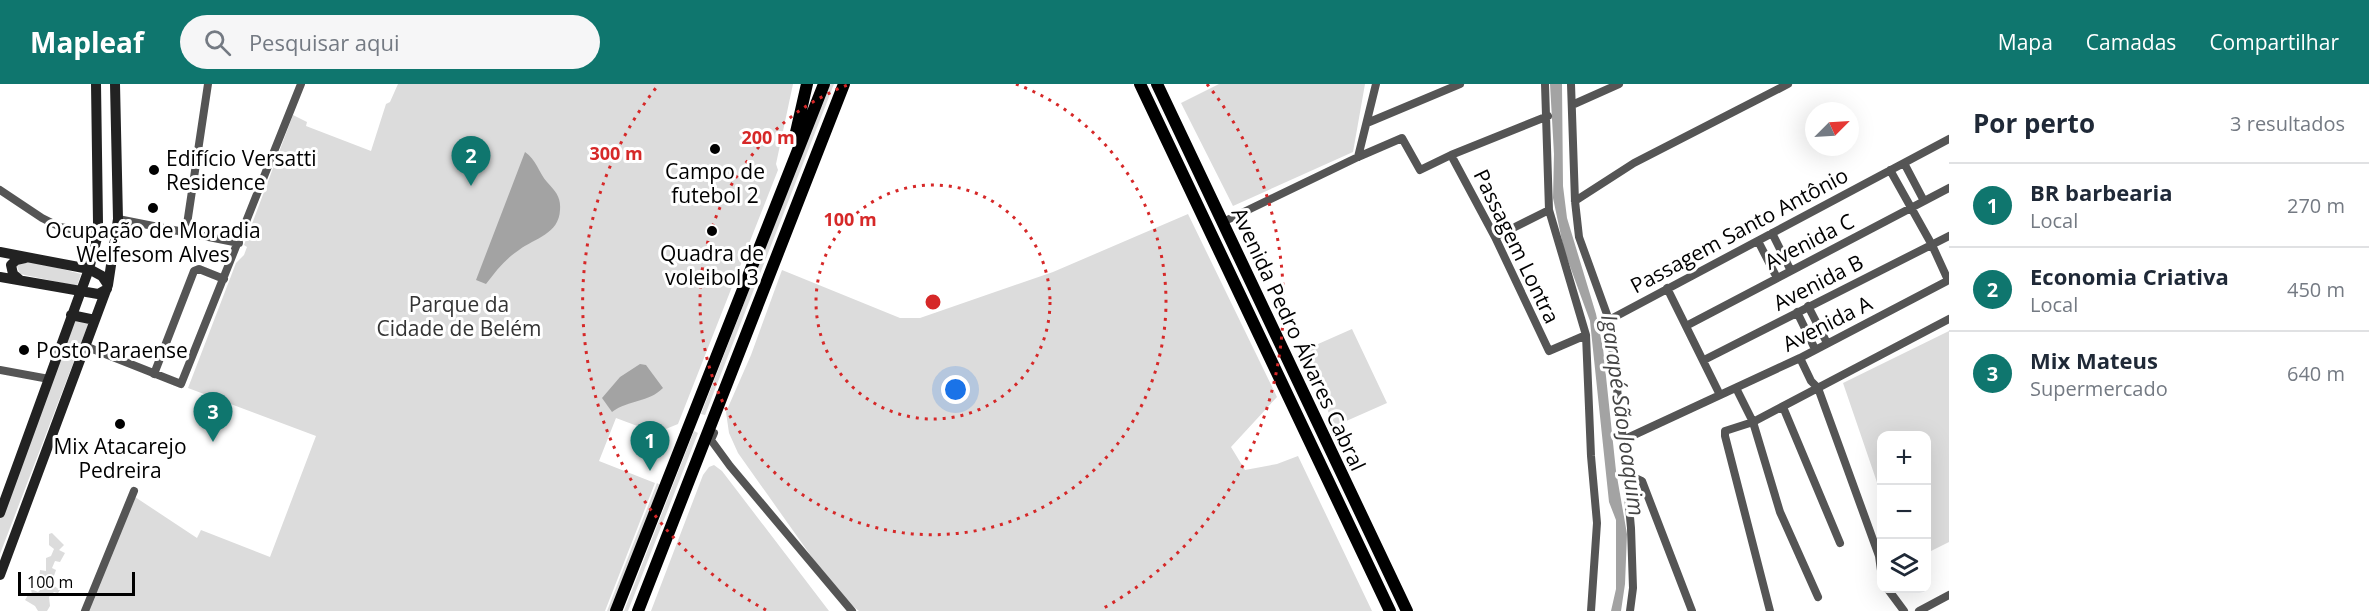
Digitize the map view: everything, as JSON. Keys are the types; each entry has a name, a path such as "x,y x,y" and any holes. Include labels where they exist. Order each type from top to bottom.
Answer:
{"main road":[{"path":"0,513 88,269 98,234 96,84"},
{"path":"0,575 108,287 118,219 115,84"},
{"path":"783,188 807,84"},
{"path":"616,611 824,84"},
{"path":"638,611 844,84"},
{"name":"Avenida Pedro Álvares Cabral","path":"1140,84 1390,611"},
{"name":"Avenida Pedro Álvares Cabral","path":"1156,84 1407,611"},
{"path":"0,252 88,269 102,276 108,287"},
{"path":"21,281 13,274 11,266 16,260 26,258"},
{"path":"0,277 98,294 108,287"},
{"path":"71,315 95,320"}],"street":[{"path":"186,231 208,84"},
{"path":"86,346 182,384 301,84"},
{"path":"1358,157 1376,84"},
{"path":"1368,123 1460,84"},
{"path":"1545,84 1548,116 1549,210 1586,335 1597,524 1591,611"},
{"path":"1571,84 1575,201 1579,237 1609,320 1627,474 1633,588 1629,611"},
{"path":"1572,105 1619,84"},
{"path":"1575,201 1634,163 1788,84"},
{"path":"1223,222 1402,138 1420,170 1548,116"},
{"name":"Passagem Santo Antônio","path":"1609,320 1949,139"},
{"name":"Passagem Lontra","path":"1451,155 1495,237 1549,351 1586,335"},
{"path":"1904,163 1924,201"},
{"path":"1890,171 1949,280"},
{"name":"Avenida C","path":"1686,326 1949,188"},
{"path":"0,190 60,227 98,234"},
{"path":"1495,237 1549,210"},
{"path":"118,219 239,243"},
{"path":"1772,234 1791,271"},
{"path":"1947,237 1949,249"},
{"name":"Avenida B","path":"1704,360 1947,237"},
{"path":"1758,241 1777,278"},
{"path":"154,374 194,271 200,269 224,279"},
{"name":"Avenida A","path":"1623,440 1800,358 1949,280"},
{"path":"1667,288 1720,395"},
{"path":"1809,306 1827,343"},
{"path":"1797,312 1815,350"},
{"path":"1770,611 1725,431 1753,422 1783,407 1949,319"},
{"path":"1800,358 1811,381 1818,388 1877,550"},
{"path":"0,370 49,379"},
{"path":"1736,388 1753,422 1780,512 1818,597"},
{"path":"1783,407 1840,543"},
{"path":"712,423 716,428 711,440 730,466 852,611"},
{"path":"1627,474 1642,481 1692,611"},
{"path":"86,611 134,491"},
{"path":"1891,593 1904,611"},
{"path":"1919,611 1949,595"}],"green space":[{"name":"Parque da Cidade de Belém","path":"398,84 793,84 776,164 778,170 678,424 656,433 616,418 599,461 655,483 605,611 88,611 132,495 197,538 201,530 270,557 316,436 188,388 236,263 244,255 247,247 244,245 293,115 307,122 306,126 371,151 386,104 390,102"},
{"path":"829,84 834,84 705,415 701,414"},
{"path":"1219,84 1365,84 1353,152 1233,206 1181,103"},
{"path":"1188,214 1277,397 1231,447 1245,470 1277,464 1298,456 1372,611 859,611 838,594 738,453 729,433 726,412 751,355 782,270 900,318 920,318 1053,272"},
{"path":"28,260 81,274 77,286 20,274 16,264"},
{"path":"73,317 89,322 0,554 0,519"},
{"path":"1352,329 1387,403 1335,426 1300,352"},
{"path":"1949,331 1949,542 1931,551 1931,431 1877,431 1877,482 1843,383"},
{"path":"694,431 698,433 628,611 624,611"},
{"path":"714,465 722,471 829,611 651,611 703,475 709,467"},
{"path":"657,483 660,485 610,611 607,611"},
{"path":"52,533 64,545 59,550 65,553 60,562 55,561 52,568 56,570 51,584 39,578 40,570 46,571 46,558 51,556 54,549 49,545 49,534"},
{"path":"44,586 51,590 54,586 60,590 49,597 50,606 47,611 38,611 35,606 25,600 28,595 32,595 31,589 38,592"}],"shaded area":[{"path":"1550,84 1562,84 1563,186 1567,218 1596,314 1603,348 1616,471 1627,534 1625,584 1621,611 1611,611 1616,589 1616,520 1609,502 1590,321 1564,250 1553,198 1554,154"},
{"path":"525,152 532,158 557,195 560,202 559,218 551,230 509,257 486,284 476,280"},
{"path":"640,364 646,365 663,388 651,396 612,412 602,398 620,377"}],"place":[{"name":"Campo de futebol 2","path":"715,149"},
{"name":"Edifício Versatti Residence","path":"154,170"},
{"name":"Economia Criativa","path":"471,186"},
{"name":"Ocupação de Moradia Welfesom Alves","path":"153,208"},
{"name":"Quadra de voleibol 3","path":"712,231"},
{"name":"Posto Paraense","path":"24,350"},
{"name":"Mix Atacarejo Pedreira","path":"120,424"},
{"name":"Mix Mateus","path":"213,442"},
{"name":"BR barbearia","path":"650,471"}],"water label":[{"name":"Igarapé São Joaquim","path":"1624,415"}]}
